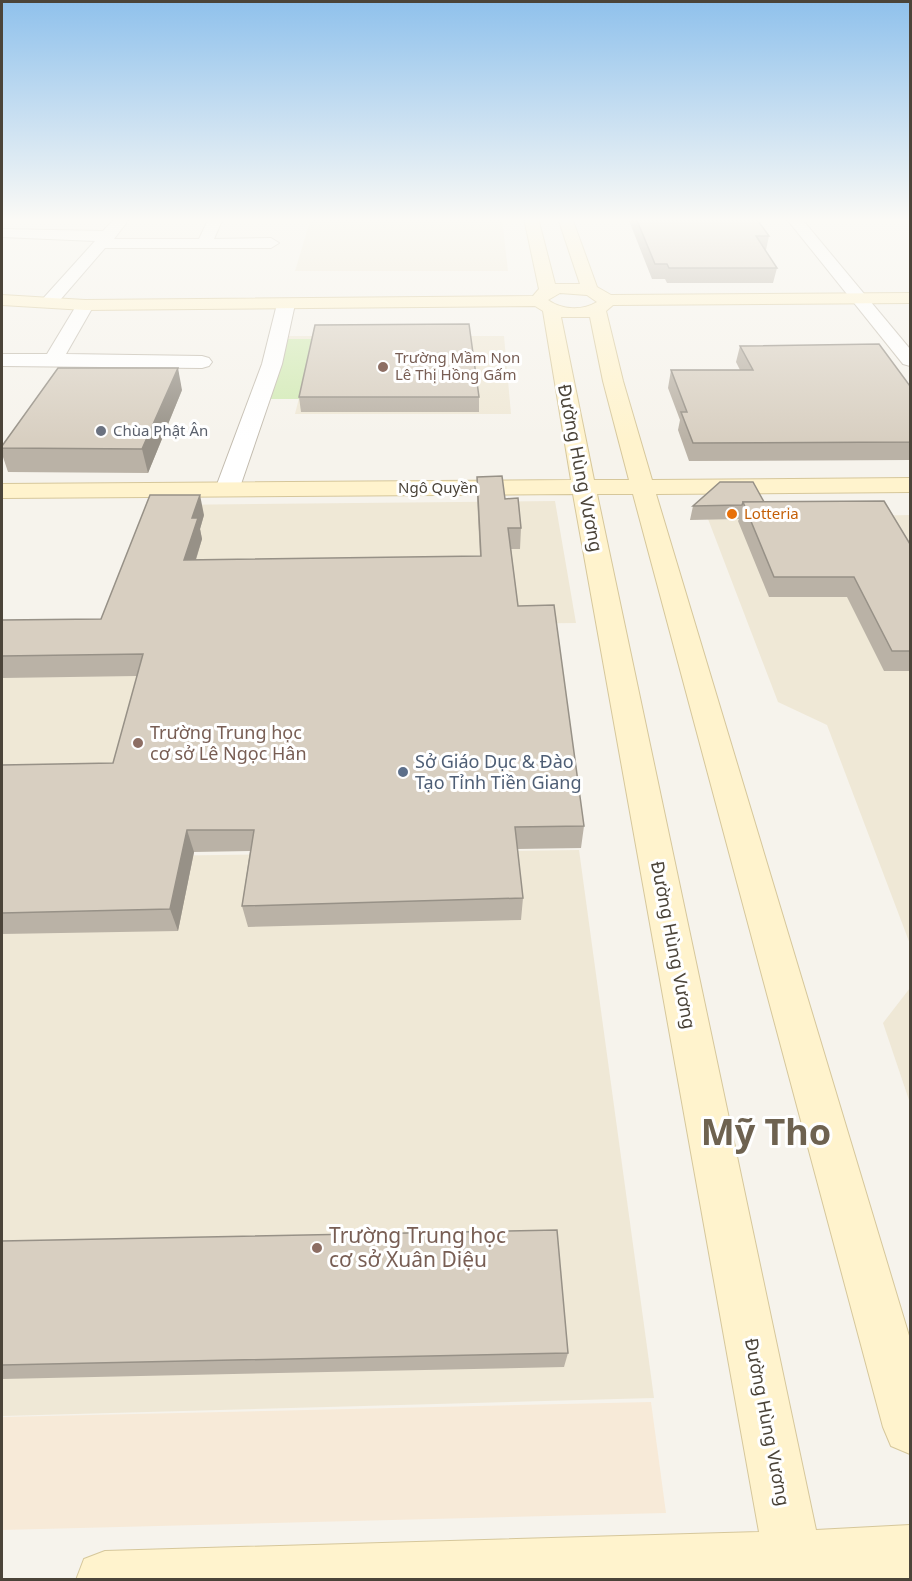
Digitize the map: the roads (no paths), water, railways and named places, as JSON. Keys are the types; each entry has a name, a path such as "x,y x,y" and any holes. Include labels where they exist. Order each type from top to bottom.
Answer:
{"main road":[{"name":"Đường Hùng Vương","path":"544,292 795,1570"},
{"path":"546,300 561,292"},
{"path":"577,292 598,300 910,298"},
{"path":"595,292 613,381 910,1427"},
{"path":"2,300 85,305 546,300 575,313 598,300"},
{"name":"Ngô Quyền","path":"2,491 228,487 643,488 910,485"},
{"path":"105,1580 795,1570 910,1554"}],"street":[{"path":"48,303 58,292"},
{"path":"855,292 910,360"},
{"path":"228,487 272,364 286,304"},
{"path":"53,360 85,305"},
{"path":"2,360 202,362"}],"place":[{"name":"Trường Mầm Non Lê Thị Hồng Gấm","path":"383,367"},
{"name":"Chùa Phật Ân","path":"101,431"},
{"name":"Lotteria","path":"732,514"},
{"name":"Trường Trung học cơ sở Lê Ngọc Hân","path":"138,743"},
{"name":"Sở Giáo Dục & Đào Tạo Tỉnh Tiền Giang","path":"403,772"},
{"name":"Trường Trung học cơ sở Xuân Diệu","path":"317,1248"}],"district":[{"name":"Mỹ Tho","path":"766,1132"}]}
